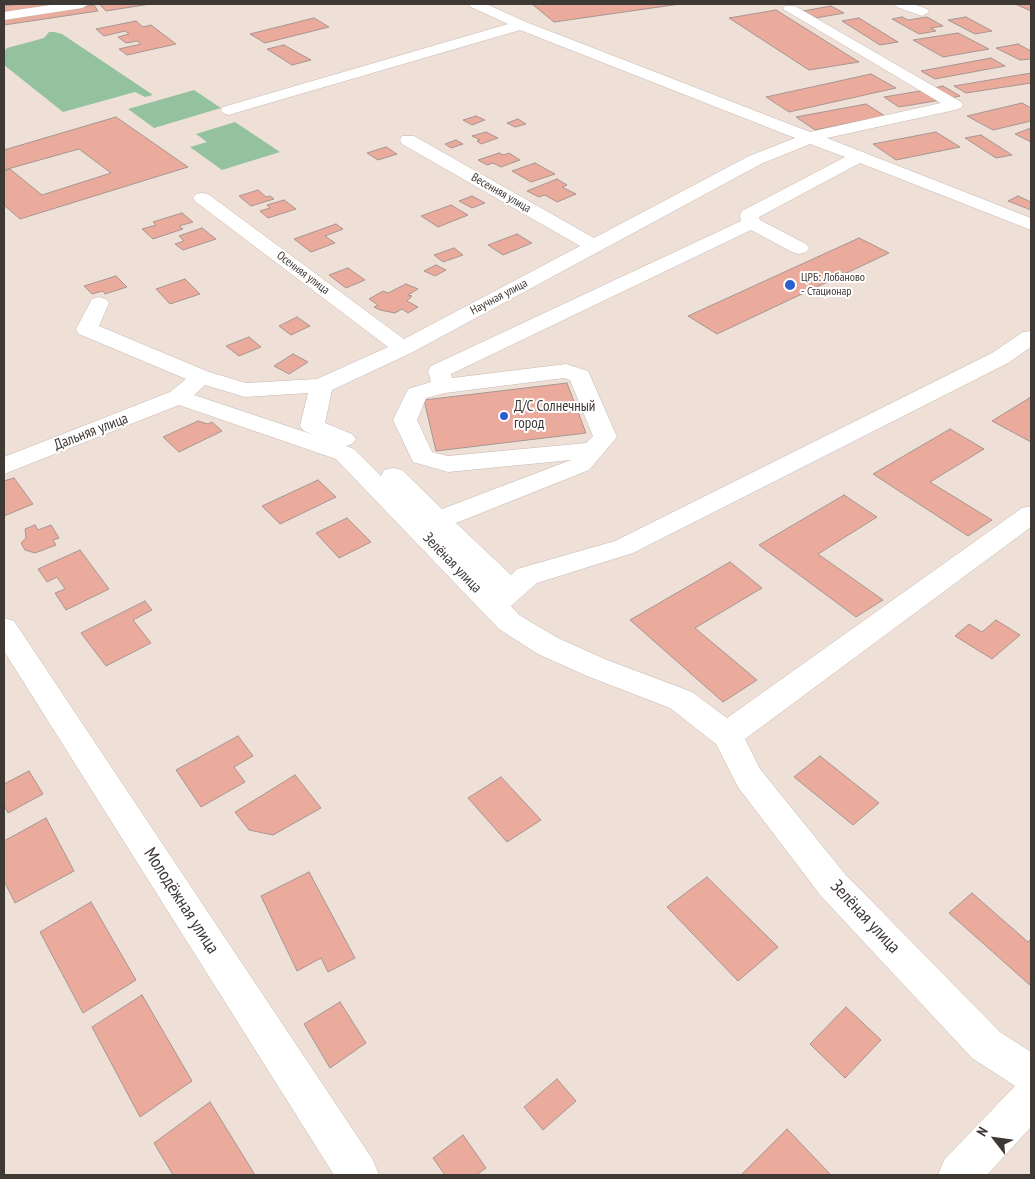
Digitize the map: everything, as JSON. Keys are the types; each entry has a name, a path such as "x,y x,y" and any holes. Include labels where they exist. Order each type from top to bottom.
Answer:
{"street":[{"path":"4,16 82,4"},
{"path":"476,4 522,25 1031,224"},
{"path":"902,4 922,12"},
{"name":"Научная улица","path":"99,303 87,329 201,377 245,390 321,386 403,348 755,160 811,137 955,105 790,8"},
{"path":"229,110 522,25"},
{"name":"Весенняя улица","path":"408,140 594,246"},
{"path":"750,223 749,215 860,156"},
{"name":"Осенняя улица","path":"202,198 403,348"},
{"path":"750,223 799,248"},
{"path":"443,386 439,371 750,223"},
{"path":"493,606 527,576 624,547 1000,358 1031,337"},
{"path":"321,386 312,426 363,446 428,524 580,465 594,450 605,437 580,376 566,371 443,386 416,394 405,420 422,458 448,464 594,450"},
{"path":"178,398 201,377"},
{"name":"Зелёная улица","path":"178,398 345,454 428,524 493,606 509,622 548,646 597,668 681,700 727,735 749,778 833,885 986,1045 1031,1074"},
{"name":"Дальняя улица","path":"4,466 178,398"},
{"path":"727,735 1031,514"},
{"name":"Молодёжная улица","path":"4,628 358,1175"},
{"path":"959,1175 1031,1098"}],"green space":[{"path":"49,32 62,34 153,95 145,97 135,92 63,112 4,65 4,51 7,48 44,38"},
{"path":"194,90 221,108 154,128 128,109"},
{"path":"235,122 280,152 222,170 190,147 207,142 196,134"}],"building":[{"path":"66,4 4,13 4,6"},
{"path":"150,4 106,11 100,5"},
{"path":"532,4 680,4 554,22"},
{"path":"1015,4 1031,4 1031,11"},
{"path":"94,5 98,11 4,25 4,18"},
{"path":"831,6 844,13 816,18 803,11"},
{"path":"776,10 859,62 809,70 729,18"},
{"path":"902,17 908,20 927,17 943,26 931,28 936,31 919,34 892,19"},
{"path":"966,17 992,31 975,34 948,20"},
{"path":"314,18 329,27 265,43 250,34"},
{"path":"859,18 898,42 880,45 842,21"},
{"path":"136,21 143,27 151,25 176,44 127,55 119,49 141,44 137,41 126,43 118,37 129,34 125,31 104,36 96,29"},
{"path":"958,33 989,49 943,57 913,40"},
{"path":"1018,44 1031,51 1031,59 1020,60 996,48"},
{"path":"284,45 311,60 292,65 267,49"},
{"path":"991,58 1005,66 935,79 921,71"},
{"path":"1031,73 1031,83 966,93 954,86"},
{"path":"871,74 896,88 789,112 766,97"},
{"path":"943,86 960,96 951,98 934,88"},
{"path":"926,90 941,100 899,107 884,97"},
{"path":"1022,103 1031,108 1031,121 993,130 967,116"},
{"path":"866,104 885,116 815,130 796,117"},
{"path":"476,116 485,120 472,125 463,120"},
{"path":"116,117 188,167 20,219 4,205 4,171 10,169 42,195 111,173 79,149 4,170 4,150"},
{"path":"518,119 526,124 515,127 507,123"},
{"path":"1031,128 1031,142 1015,134"},
{"path":"486,132 498,138 481,144 477,141 480,140 472,136"},
{"path":"936,132 960,147 896,160 873,144"},
{"path":"981,135 1012,155 996,158 965,138"},
{"path":"456,140 463,144 451,148 445,144"},
{"path":"386,147 397,154 378,160 367,153"},
{"path":"499,153 504,155 509,153 520,160 501,167 493,163 487,165 478,160"},
{"path":"535,163 555,174 531,182 512,171"},
{"path":"557,179 567,185 562,187 576,194 557,202 545,195 539,197 527,191"},
{"path":"258,190 266,197 270,196 274,199 251,206 239,196"},
{"path":"472,196 485,203 472,208 459,201"},
{"path":"1018,196 1031,202 1031,210 1008,201"},
{"path":"284,200 296,209 268,218 260,211 270,208 267,205"},
{"path":"451,205 468,215 438,227 421,216"},
{"path":"182,213 193,222 179,226 183,229 153,239 142,229 156,225 153,222"},
{"path":"336,224 343,229 325,236 335,243 311,252 294,239"},
{"path":"202,228 216,239 183,250 175,244 184,241 179,236"},
{"path":"517,234 532,243 503,255 488,245"},
{"name":"ЦРБ: Лобаново - Стационар","path":"859,238 889,253 717,334 688,316"},
{"path":"454,248 463,255 443,262 434,255"},
{"path":"436,265 446,270 435,276 424,271"},
{"path":"348,268 365,280 346,288 329,275"},
{"path":"116,276 127,287 105,294 103,291 92,294 84,286"},
{"path":"185,279 200,294 170,304 156,289"},
{"path":"406,284 418,289 408,295 412,296 407,301 418,307 408,313 402,309 395,313 380,310 374,307 378,305 369,299 383,291 388,293"},
{"path":"297,317 310,326 291,335 279,326"},
{"path":"249,337 261,347 239,356 226,346"},
{"path":"293,354 308,362 289,374 274,366"},
{"name":"Д/С Солнечный город","path":"567,383 586,433 436,451 424,400"},
{"path":"1031,397 1031,442 992,421"},
{"path":"198,421 208,424 212,422 222,431 179,452 163,437"},
{"path":"950,429 984,449 930,482 992,520 968,536 873,474"},
{"path":"14,478 33,504 4,516 4,481"},
{"path":"318,480 336,497 280,524 262,506"},
{"path":"844,495 877,517 818,554 883,600 856,617 759,545"},
{"path":"347,518 371,542 339,558 316,533"},
{"path":"35,525 38,530 51,525 59,538 53,540 56,545 35,553 25,550 21,543 26,538 25,529"},
{"path":"80,550 109,589 66,610 55,593 65,589 57,577 47,582 38,569"},
{"path":"730,562 762,588 695,628 757,680 723,702 630,620"},
{"path":"145,601 152,610 133,620 151,643 106,666 81,633"},
{"path":"996,620 1020,635 992,659 955,636 969,624 982,632"},
{"path":"238,736 253,756 234,767 245,782 201,807 176,770"},
{"path":"820,756 879,803 853,825 794,777"},
{"path":"29,771 43,794 8,813 4,805 4,784"},
{"path":"295,775 321,808 273,835 249,830 235,812"},
{"path":"501,777 541,820 507,842 468,798"},
{"path":"46,818 74,871 15,903 4,881 4,841"},
{"path":"309,872 355,958 328,972 321,958 297,971 261,896"},
{"path":"707,877 778,947 738,981 667,907"},
{"path":"972,893 1028,942 1031,939 1031,986 949,913"},
{"path":"91,902 136,980 83,1013 40,932"},
{"path":"142,995 192,1081 140,1117 92,1027"},
{"path":"340,1002 366,1043 330,1068 304,1024"},
{"path":"846,1007 881,1040 845,1078 810,1044"},
{"path":"557,1079 576,1101 543,1130 524,1107"},
{"path":"210,1102 255,1175 173,1175 154,1143"},
{"path":"787,1129 830,1174 741,1175"},
{"path":"463,1135 486,1168 476,1175 445,1175 433,1158"}],"place":[{"name":"ЦРБ: Лобаново - Стационар","path":"790,285"},
{"name":"Д/С Солнечный город","path":"504,416"}]}
